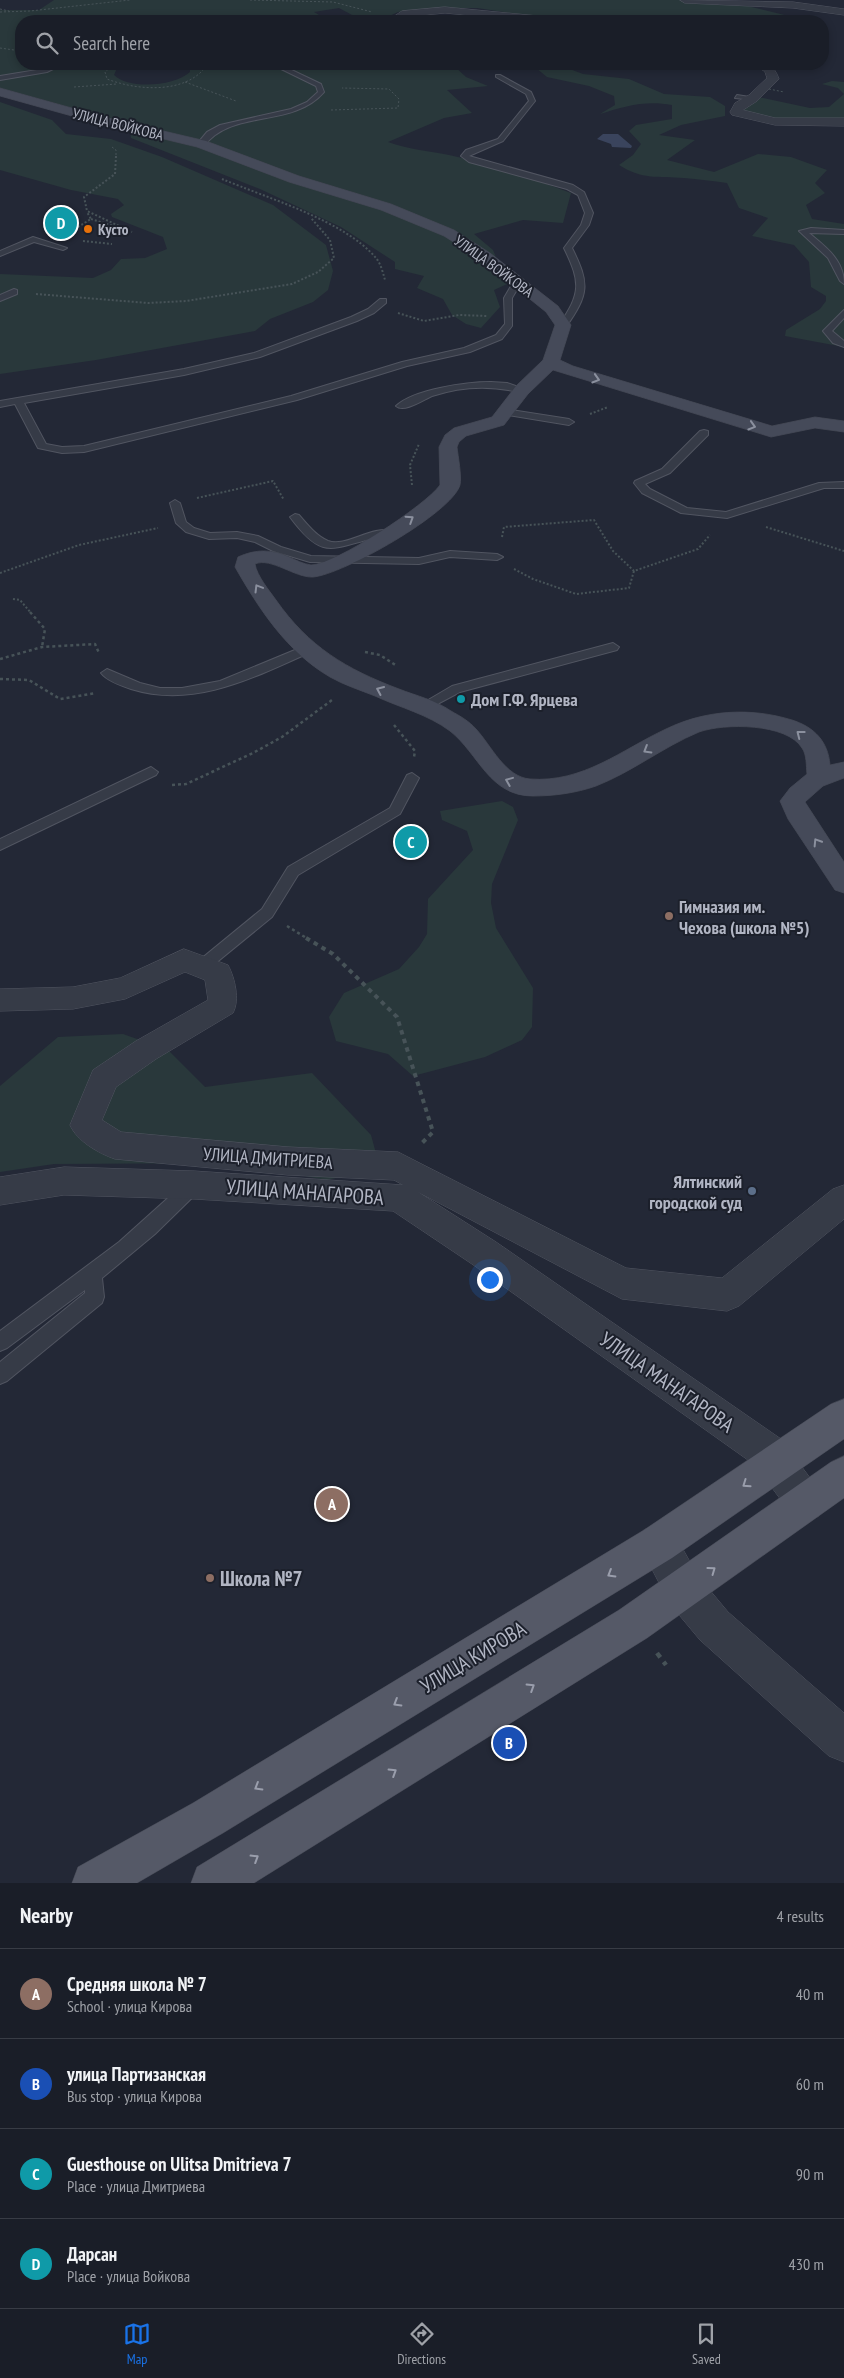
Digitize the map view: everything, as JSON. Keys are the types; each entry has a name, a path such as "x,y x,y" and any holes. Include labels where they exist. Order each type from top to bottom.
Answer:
{"main road":[{"name":"УЛИЦА КИРОВА","path":"94,1883 208,1818 658,1544 844,1417"},
{"path":"214,1883 633,1624 684,1590 844,1475"}],"street":[{"path":"685,0 767,2 844,12"},
{"path":"402,14 445,10 496,15"},
{"path":"770,70 772,78 744,102 736,112 748,118 765,120 844,122"},
{"name":"УЛИЦА ВОЙКОВА","path":"0,92 82,115 201,144 294,179 386,207 449,234 485,256 552,309 562,326"},
{"path":"562,326 551,362 522,390 495,423 468,429 451,438 448,447 450,485 442,497 429,507 333,567 314,571 292,567 270,556 253,556 245,561 245,567 271,610 306,649 336,670 363,683 424,706 459,727 501,777 526,787 557,788 588,781 609,773 669,737 695,726 746,720 763,720 797,730 814,746 819,776"},
{"path":"551,362 567,370 771,432 794,429 802,424 815,421 844,427"},
{"path":"844,770 819,776 804,787 792,801 797,813 844,883"},
{"name":"УЛИЦА ДМИТРИЕВА","path":"0,1000 73,998 124,988 184,960 218,973 223,1004 146,1050 104,1079 85,1125 115,1145 288,1161 398,1166 622,1283 726,1295 844,1199"},
{"name":"УЛИЦА МАНАГАРОВА","path":"0,1191 64,1181 194,1185 398,1197 484,1253 768,1452 806,1503"},
{"path":"658,1544 684,1590 714,1626 844,1741"}],"lane":[{"path":"0,78 47,70"},
{"path":"201,144 205,135 218,128 290,113 317,98 321,88 319,85 287,70"},
{"path":"498,76 529,93 532,101 527,111 507,130 501,140 469,152 466,156 472,160 570,187 581,194 589,214 585,225 568,248 581,272 583,290 576,306 562,326"},
{"path":"844,232 803,231 832,257 844,281"},
{"path":"8,240 33,239 63,248"},
{"path":"0,254 33,239"},
{"path":"19,402 42,446 62,450 84,449 275,403 405,364 467,350 499,337 509,324 508,298 518,281"},
{"path":"0,298 14,292"},
{"path":"0,404 184,372 257,355 326,331 379,304"},
{"path":"844,313 827,331 836,341 844,344"},
{"path":"401,406 436,392 460,386 498,384 522,390"},
{"path":"505,412 569,422"},
{"path":"704,433 666,471 639,484 646,492 684,511 727,516 823,485 844,485"},
{"path":"175,503 181,523 190,530 209,536 237,535 258,539 277,549 310,558 329,561 419,561 450,554 497,557"},
{"path":"295,517 308,531 328,545 339,545 380,532 389,533"},
{"path":"424,706 456,689 613,647"},
{"path":"107,673 138,687 183,693 208,689 306,649"},
{"path":"0,845 151,772"},
{"path":"201,967 267,913 293,871 395,811 412,778"},
{"path":"0,1342 92,1274 179,1201 194,1185"},
{"path":"0,1374 95,1297 92,1274"}],"path":[{"path":"0,12 17,12 130,0"},
{"path":"250,0 269,2 300,0 317,3 333,2 355,10 402,14"},
{"path":"0,9 17,12"},
{"path":"0,48 15,50"},
{"path":"106,70 105,75 119,84 150,87 185,82 201,74 203,70"},
{"path":"185,82 232,100"},
{"path":"301,108 339,111 398,108 399,99 389,89 321,88"},
{"path":"769,89 784,92"},
{"path":"91,219 132,232 87,211 84,198 115,174 116,150 108,144"},
{"path":"14,292 158,302 219,297 292,284 318,272 334,258 330,240 310,217 334,225 364,246 378,260 385,280 379,304 424,320 459,315 510,316"},
{"path":"410,489 413,482 410,465 423,437"},
{"path":"175,503 272,481 295,517"},
{"path":"634,571 698,548 727,516 844,551"},
{"path":"504,527 594,520 613,551 634,571"},
{"path":"0,573 79,545 181,523"},
{"path":"512,568 533,579 576,594 629,588 634,571"},
{"path":"13,599 20,600 45,629 42,647"},
{"path":"0,659 42,647 96,644 107,673"},
{"path":"0,679 29,680 60,698 138,687"},
{"path":"151,772 168,784 177,786 186,784 254,753 282,737 363,683 415,751 412,778"},
{"path":"267,913 333,954 397,1017 432,1132"}],"shaded area":[{"path":"54,0 693,0 739,4 784,15 523,15 477,8 450,8 398,12 392,15 352,15 339,8 314,12 319,15 15,15 15,70 116,70 114,75 121,80 130,83 152,84 183,77 190,70 458,70 466,77 488,86 447,90 472,113 444,118 388,142 480,163 571,193 563,223 523,220 474,234 493,250 507,284 494,290 500,307 481,328 466,324 452,315 443,299 417,288 424,276 395,269 395,262 341,227 260,189 131,138 129,124 0,88 0,10 39,10"},
{"path":"538,70 572,70 583,74 629,79 664,94 710,97 725,106 725,116 681,125 659,135 695,140 667,160 714,172 758,154 791,157 827,170 815,183 825,193 806,205 812,219 844,224 844,347 785,336 786,330 820,309 826,301 826,296 811,287 809,262 794,245 752,236 768,218 739,208 727,183 643,175 627,170 619,165 633,155 641,144 629,131 636,125 672,119 672,105 653,103 636,105 600,114 615,105 614,96 589,86 547,77"},
{"path":"832,81 844,82 844,94 838,88 822,84"},
{"path":"844,94 844,120 765,119 741,111 758,97 810,108 829,107"},
{"path":"0,102 52,120 66,134 111,139 162,157 273,205 326,245 333,271 328,290 313,302 270,319 255,331 96,360 0,374 0,274 93,278 111,270 121,259 145,258 167,249 163,237 112,217 111,214 124,205 118,199 71,190 0,170"},
{"path":"502,801 513,807 518,820 492,884 491,903 496,928 533,988 532,1027 522,1040 485,1057 413,1076 388,1054 336,1041 329,1017 344,993 399,969 419,947 427,934 428,899 473,850 467,831 442,820 440,811"},
{"path":"123,1034 168,1050 205,1087 312,1073 371,1135 377,1157 357,1173 327,1180 232,1163 54,1164 0,1172 0,1086 58,1037"}],"water":[{"path":"603,134 618,134 632,146 631,148 612,147 611,144 597,139"}],"place":[{"name":"Дарсан","path":"61,223"},
{"name":"Кусто","path":"88,229"},
{"name":"Дом Г.Ф. Ярцева","path":"461,699"},
{"name":"Guesthouse on Ulitsa Dmitrieva 7","path":"411,842"},
{"name":"Гимназия им. Чехова (школа №5)","path":"669,916"},
{"name":"Ялтинский городской суд","path":"752,1191"},
{"name":"Средняя школа № 7","path":"332,1504"},
{"name":"Школа №7","path":"210,1578"},
{"name":"улица Партизанская","path":"509,1743"}]}
